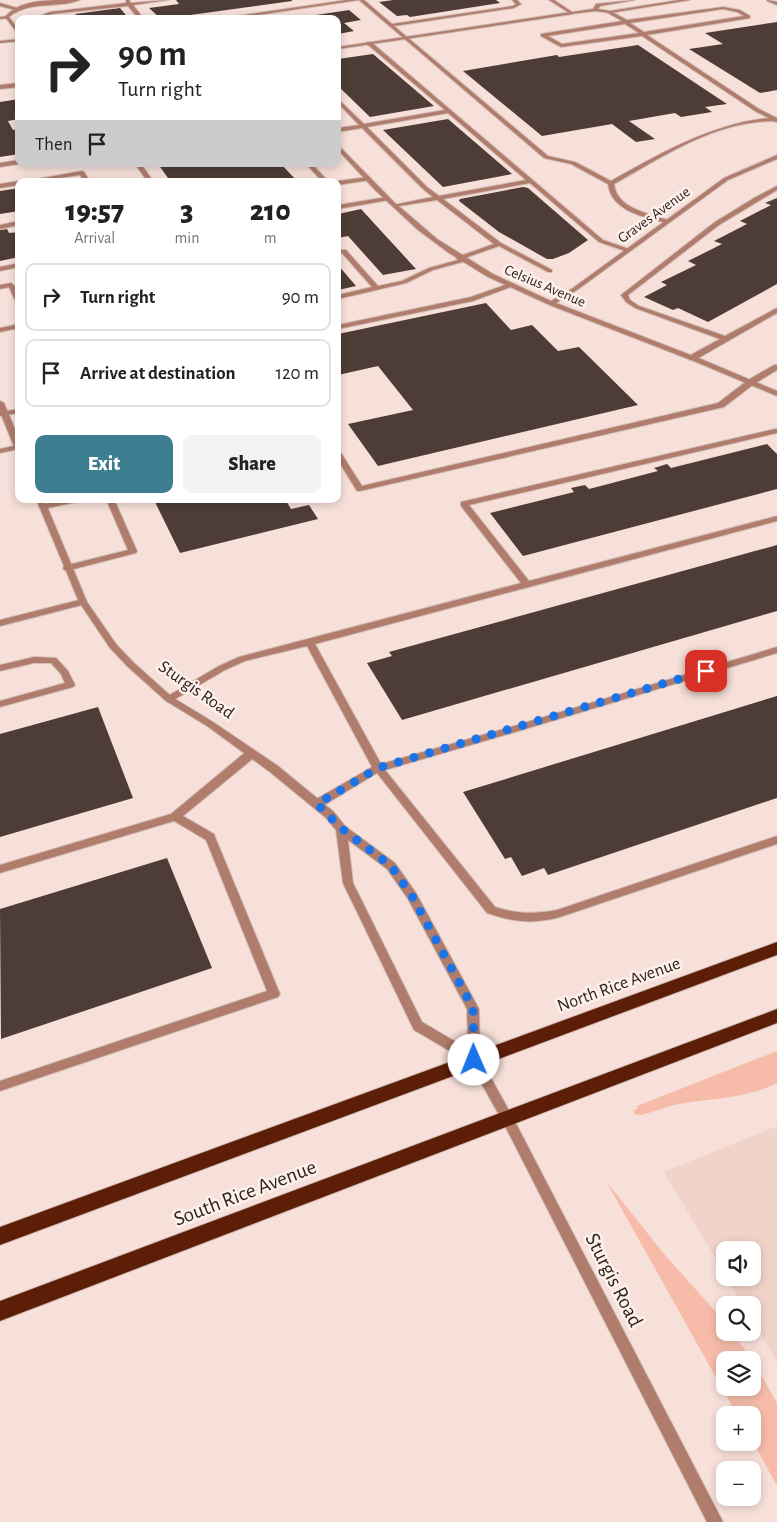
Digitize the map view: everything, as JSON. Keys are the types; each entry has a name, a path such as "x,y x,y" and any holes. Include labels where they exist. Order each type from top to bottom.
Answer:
{"highway":[{"name":"North Rice Avenue","path":"474,1060 777,948"},
{"path":"507,1118 777,1016"},
{"path":"0,1236 474,1060"},
{"name":"South Rice Avenue","path":"0,1311 507,1118"}],"street":[{"path":"0,18 7,17 15,9 32,4 78,0"},
{"path":"45,15 127,2 166,0"},
{"path":"245,15 328,2 357,0"},
{"path":"361,0 546,157 574,164 611,183"},
{"path":"391,25 507,8 519,4 514,0"},
{"path":"551,0 571,13"},
{"path":"594,10 598,5 633,0"},
{"path":"341,48 571,13 594,10 610,12 688,0"},
{"path":"769,0 777,4"},
{"path":"127,2 138,15"},
{"path":"0,4 15,9"},
{"path":"723,8 738,11 748,17 561,46 543,35 626,22 723,8"},
{"path":"610,12 757,110 777,119"},
{"path":"7,17 15,28"},
{"path":"0,42 15,40"},
{"path":"369,43 601,241 627,250"},
{"path":"0,87 15,85"},
{"path":"341,104 425,188 499,244 550,271"},
{"path":"341,129 449,111"},
{"path":"611,183 686,142 753,120 777,119"},
{"name":"Celsius Avenue","path":"341,150 423,232 483,272 552,303 692,358 777,394"},
{"name":"Graves Avenue","path":"552,303 575,289 726,179 777,157"},
{"path":"0,165 15,163"},
{"path":"140,167 148,178"},
{"path":"312,167 322,178"},
{"path":"49,178 82,173 85,178"},
{"path":"341,183 368,179"},
{"path":"395,206 531,181"},
{"path":"611,183 610,190 620,205 666,221"},
{"path":"0,186 15,184"},
{"path":"726,339 637,306 628,301 624,295 691,242 755,198 777,188"},
{"path":"341,206 387,198"},
{"path":"0,227 15,224"},
{"path":"341,296 404,282 431,269 499,244"},
{"path":"341,251 344,250 376,288"},
{"path":"0,269 15,266"},
{"path":"0,287 11,285 15,294"},
{"path":"341,326 473,299 511,285"},
{"path":"692,358 777,310"},
{"path":"0,330 15,327"},
{"path":"341,460 360,489 721,405 751,382 777,367"},
{"path":"0,403 2,414 15,442"},
{"path":"2,414 15,412"},
{"path":"527,584 464,504 776,431"},
{"path":"0,451 15,448"},
{"name":"Sturgis Road","path":"41,503 83,602 113,646 169,699 252,753 317,804 341,828 391,866 412,896 473,1008 474,1060 507,1118 715,1522"},
{"path":"67,568 133,551 112,503"},
{"path":"169,699 242,658 310,642 777,518"},
{"path":"0,623 83,602"},
{"path":"310,642 378,768 491,910 517,919 535,919 557,914 777,840"},
{"path":"317,804 378,768 777,650"},
{"path":"0,668 34,660 53,660 65,673 70,686 0,704"},
{"path":"0,869 175,817 252,753"},
{"path":"0,1086 274,994 210,837 175,817"},
{"name":"Sturgis Road","path":"341,828 348,883 418,1026 474,1060"}],"shaded area":[{"path":"777,1051 777,1083 766,1088 742,1095 679,1104 641,1115 637,1115 633,1111 638,1108 637,1106"},
{"path":"777,1126 777,1362 761,1335 761,1296 738,1296 732,1286 761,1286 761,1241 716,1241 716,1259 664,1172"},
{"path":"606,1181 664,1254 716,1312 716,1341 739,1341 746,1351 716,1351 716,1377"},
{"path":"761,1375 777,1403 777,1486 758,1451 761,1451 761,1406 732,1406 726,1396 761,1396"}],"building":[{"path":"176,0 292,0 190,15 157,15 149,8 179,4"},
{"path":"393,0 496,0 500,3 410,17 407,15 397,16 379,2"},
{"path":"120,8 126,15 76,15"},
{"path":"349,10 361,20 344,23 354,31 341,33 341,15 316,15"},
{"path":"777,22 777,90 760,93 689,49 723,44 705,33"},
{"path":"638,45 727,104 705,107 712,112 681,117 675,113 629,121 655,139 636,142 612,124 542,136 463,71 557,55 559,57"},
{"path":"373,54 434,106 370,117 341,89 341,59"},
{"path":"15,100 15,120 8,121 13,130 15,130 15,155 0,157 0,102"},
{"path":"448,119 512,174 443,187 383,130"},
{"path":"160,167 284,167 294,178 172,178 168,178"},
{"path":"523,187 528,188 588,240 569,253 553,259 547,259 499,232 459,201 460,199"},
{"path":"15,189 15,212 0,214 0,191"},
{"path":"777,198 777,284 708,322 678,308 673,310 644,297 667,285 661,282 696,265 688,261 722,244 714,241 747,224 740,221 771,205 765,203"},
{"path":"361,209 416,269 383,275 348,236 341,237 341,213"},
{"path":"7,229 9,233 15,232 15,258 0,261 0,230"},
{"path":"341,268 356,286 341,289"},
{"path":"486,303 511,330 532,325 558,351 579,347 638,405 378,466 348,424 413,410 378,366 341,374 341,333"},
{"path":"767,444 777,454 777,489 523,556 490,513 574,492 571,488 585,485 589,489 658,471 654,468 667,464 671,468"},
{"path":"155,503 287,503 291,509 309,505 318,519 180,553"},
{"path":"777,545 777,611 402,720 367,663 392,656 389,652"},
{"path":"777,696 777,798 548,875 544,868 522,876 511,857 505,859 463,792"},
{"path":"98,707 133,798 0,837 0,734"},
{"path":"167,858 212,968 1,1039 0,909"}],"route":[{"path":"474,1060 473,1008 412,896 391,866 341,828 317,804 378,768 509,731 706,671"}]}
